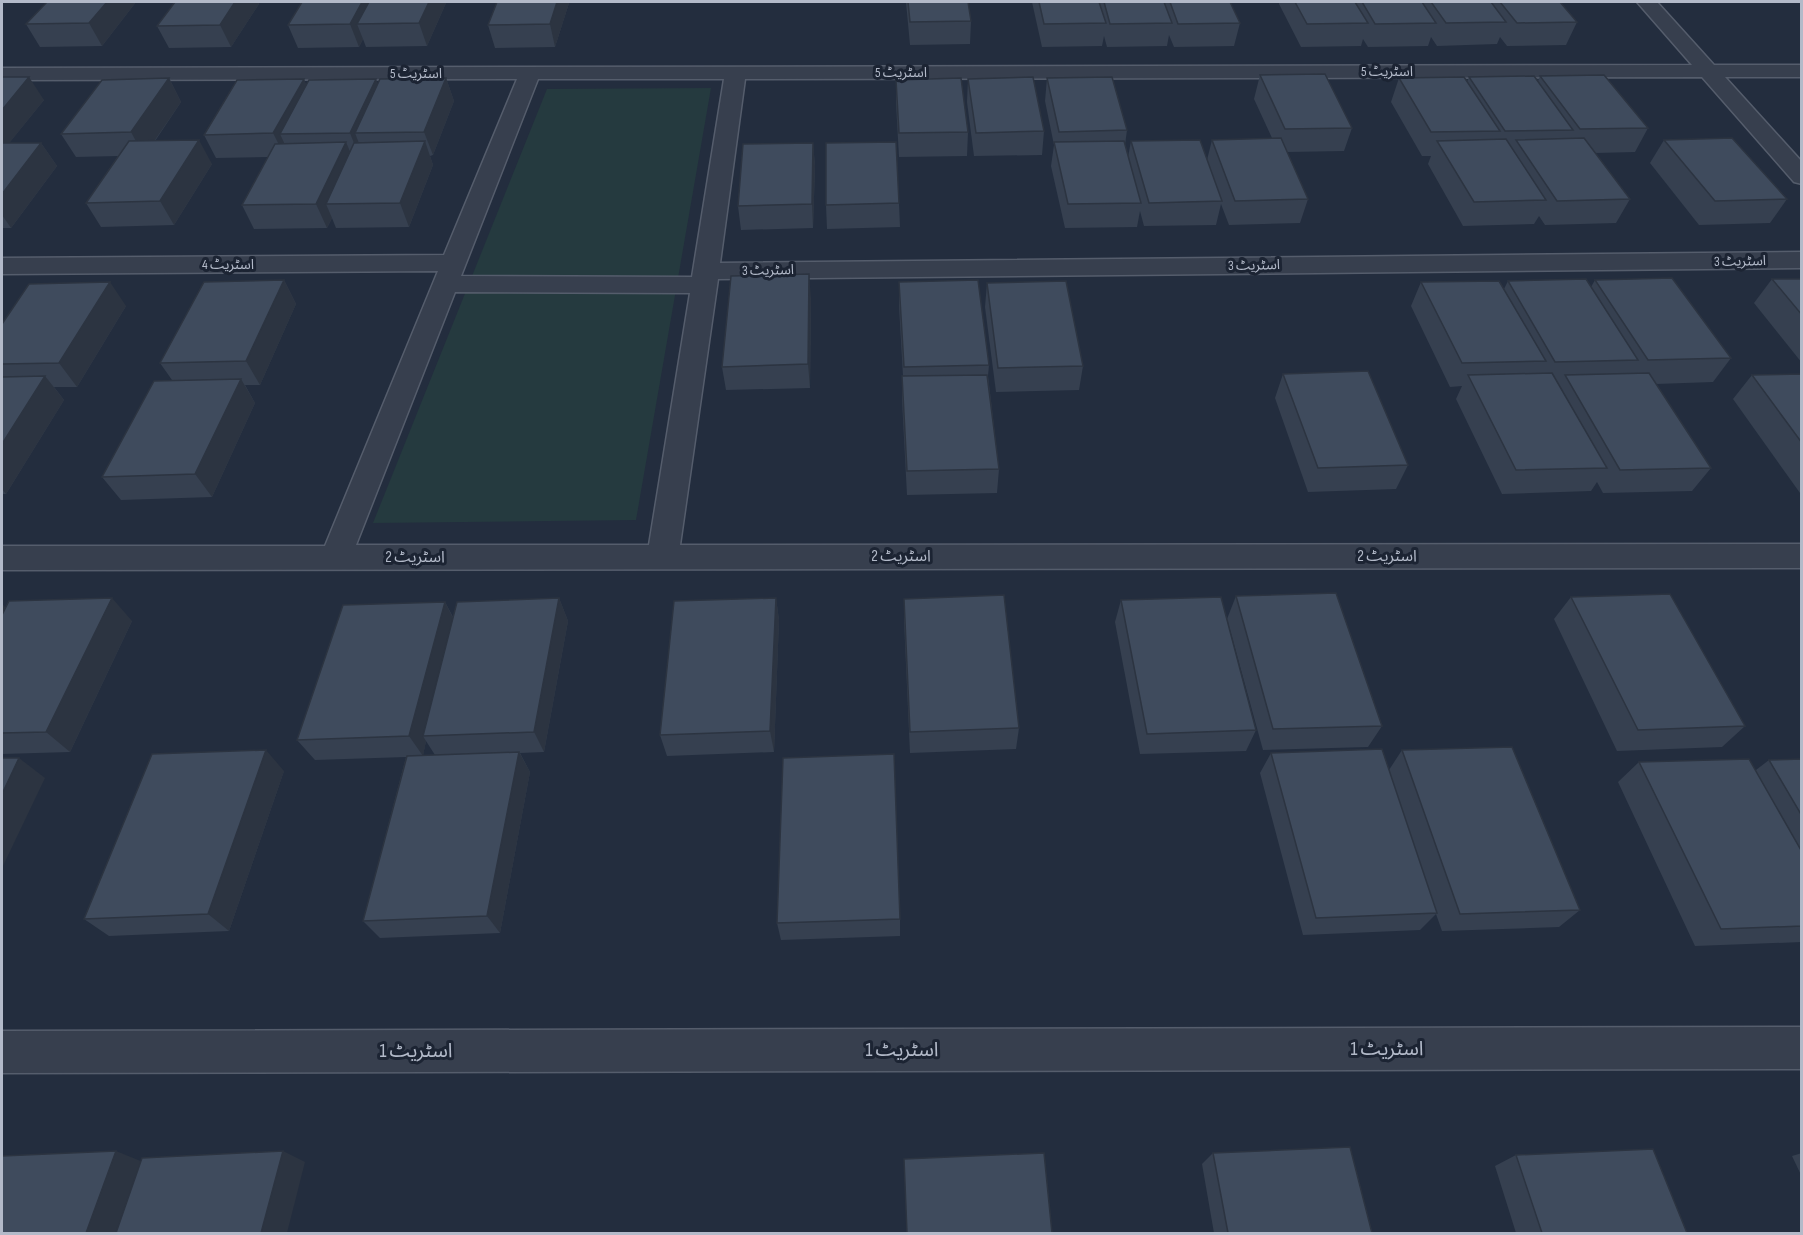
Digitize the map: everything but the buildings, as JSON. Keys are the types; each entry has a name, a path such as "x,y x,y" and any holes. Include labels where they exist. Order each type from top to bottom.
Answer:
{"street":[{"path":"1647,2 1802,177"},
{"name":"اسٹریٹ 5","path":"2,74 1802,71"},
{"path":"663,556 736,72"},
{"path":"336,557 530,73"},
{"name":"اسٹریٹ 3","path":"450,273 705,278 1802,260"},
{"name":"اسٹریٹ 4","path":"2,266 450,273"},
{"name":"اسٹریٹ 2","path":"2,558 1802,556"},
{"name":"اسٹریٹ 1","path":"2,1052 1802,1048"}],"green space":[{"path":"711,88 636,520 373,523 547,89"}]}
